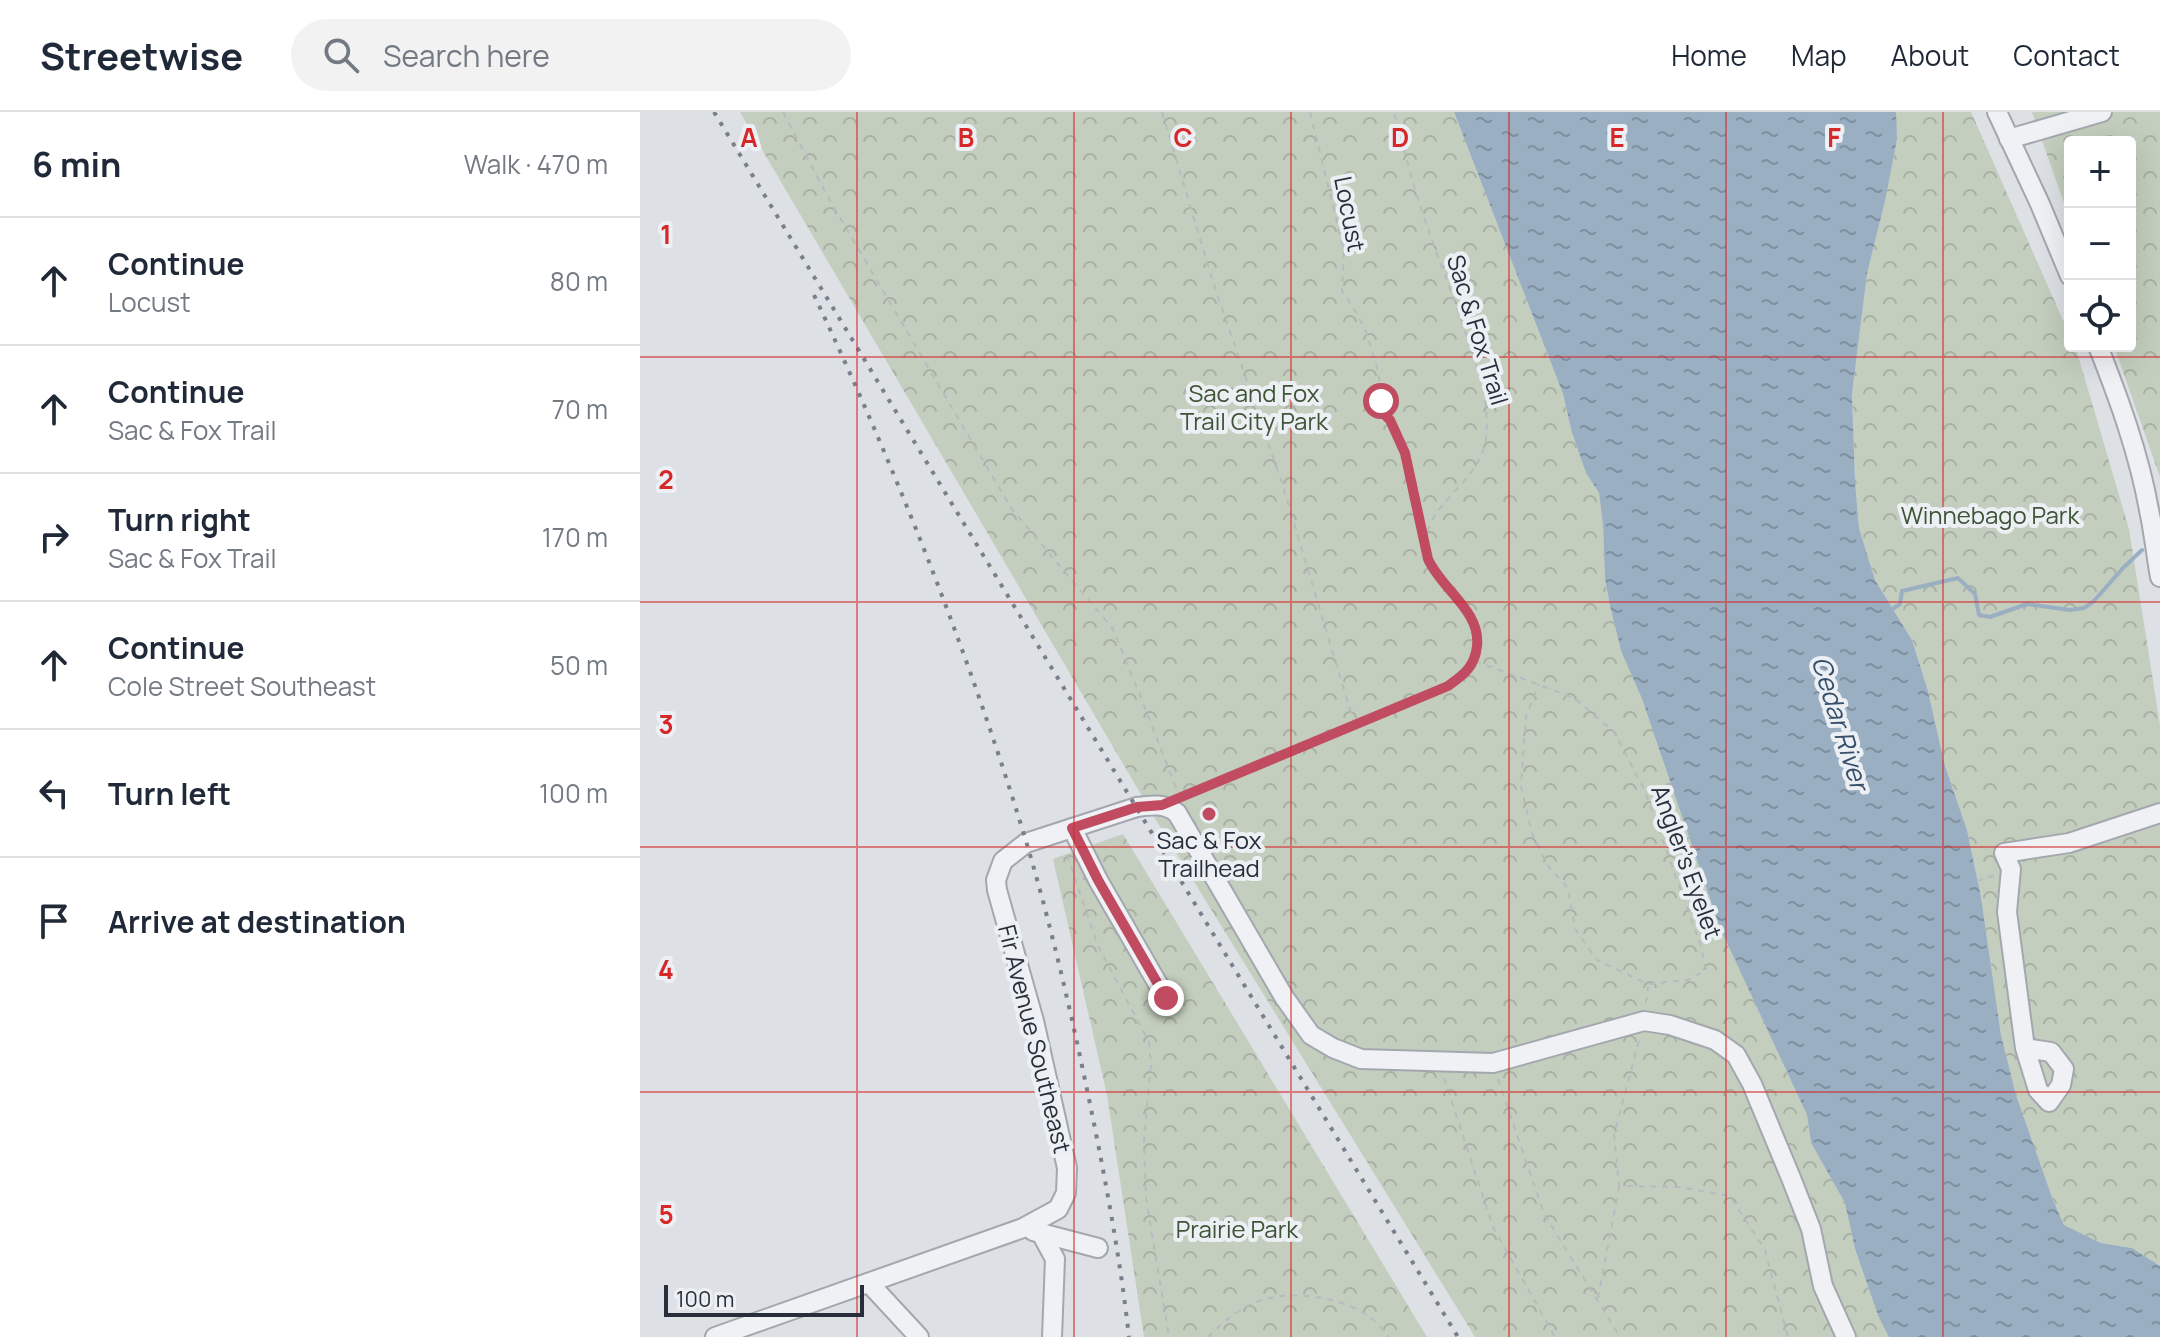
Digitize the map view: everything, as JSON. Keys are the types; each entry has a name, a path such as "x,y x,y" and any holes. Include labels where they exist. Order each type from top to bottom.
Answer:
{"street":[{"path":"1997,112 2064,262"},
{"path":"2009,139 2102,112"},
{"path":"2100,352 2136,457 2149,509 2160,577"},
{"path":"1166,998 1066,830 1137,807 1171,802 1284,997 1311,1035 1333,1048 1361,1059 1493,1063 1644,1021 1670,1025 1715,1040 1736,1055 1752,1084 1811,1229 1823,1286 1846,1337"},
{"path":"2025,1048 2007,912 2011,869 2004,853 2069,843 2160,813"},
{"name":"Fir Avenue Southeast","path":"1032,1231 1058,1209 1066,1193 1067,1168 1034,1021 1000,905 996,880 999,867 1015,850 1026,843 1066,830"},
{"path":"1032,1231 1055,1259 1052,1337"},
{"path":"715,1337 1032,1231 1098,1248"},
{"path":"869,1283 919,1337"}],"path":[{"path":"783,112 829,199 1011,508 1113,629 1142,700 1171,802 1448,686 1465,674 1474,661 1478,639 1475,624 1434,574 1426,547"},
{"path":"1162,112 1213,282 1286,495 1355,724"},
{"name":"Locust","path":"1310,112 1344,251 1342,291 1367,334 1378,371 1384,414 1390,420 1405,453 1426,547"},
{"name":"Sac & Fox Trail","path":"1394,112 1424,219 1473,355 1486,408 1484,451 1469,477 1438,511 1426,533 1426,547"},
{"name":"Angler's Eyelet","path":"1474,661 1574,698 1614,732 1644,789 1700,943 1706,970 1688,980 1648,984"},
{"path":"1539,684 1526,716 1521,786 1532,833 1547,865 1568,888 1575,929 1597,960 1648,984 1644,1021 1614,1134 1619,1186 1597,1300"},
{"path":"1066,830 1098,946 1149,1042 1151,1064 1144,1139 1146,1198 1169,1337"},
{"path":"1439,1062 1493,1227 1555,1337"},
{"path":"1493,1063 1544,1214 1620,1337"},
{"path":"1619,1186 1679,1187 1730,1196 1765,1250 1788,1337"},
{"path":"1208,1337 1223,1323 1252,1305 1290,1295 1310,1296 1352,1307 1367,1315 1389,1337"}],"green space":[{"name":"Sac and Fox Trail City Park","path":"740,112 1454,112 1563,394 1586,473 1599,493 1605,579 1621,651 1642,699 1720,928 1807,1115 1811,1143 1845,1203 1855,1249 1879,1318 1889,1337 1475,1337 1159,825"},
{"name":"Winnebago Park","path":"1896,112 1971,112 2064,322 2064,352 2077,352 2129,529 2160,725 2160,1266 2132,1248 2101,1243 2064,1225 2053,1200 2016,1095 2001,1035 1981,897 1967,830 1945,766 1928,691 1912,640 1875,580 1859,528 1852,394 1867,274 1885,201"},
{"path":"2032,112 2160,112 2160,477 2116,352 2136,352 2136,136 2064,136 2064,203"},
{"name":"Prairie Park","path":"1123,834 1427,1337 1144,1337 1107,1095 1053,859"}],"water":[{"name":"Cedar River","path":"1454,112 1896,112 1897,139 1867,274 1852,394 1859,528 1875,580 1912,640 1928,691 1945,766 1967,830 1981,897 2001,1035 2016,1095 2053,1200 2064,1225 2101,1243 2132,1248 2160,1266 2160,1337 1889,1337 1879,1318 1855,1249 1845,1203 1811,1143 1807,1115 1720,928 1642,699 1621,651 1605,579 1599,493 1586,473 1563,394"}],"waterway":[{"path":"1891,610 1900,604 1902,591 1958,578 1975,594 1979,615 1990,617 2027,604 2070,610 2084,608 2142,550"}],"railway":[{"path":"714,112 1458,1337"},
{"path":"814,295 874,428 930,564 1026,841 1060,969 1089,1099 1112,1217 1129,1337"}],"place":[{"name":"Sac & Fox Trailhead","path":"1209,814"}],"route":[{"path":"1166,998 1098,880 1072,828 1137,807 1162,805 1235,776 1448,686 1465,674 1474,661 1478,639 1475,624 1434,574 1405,453 1390,420 1384,414 1381,401"}]}
